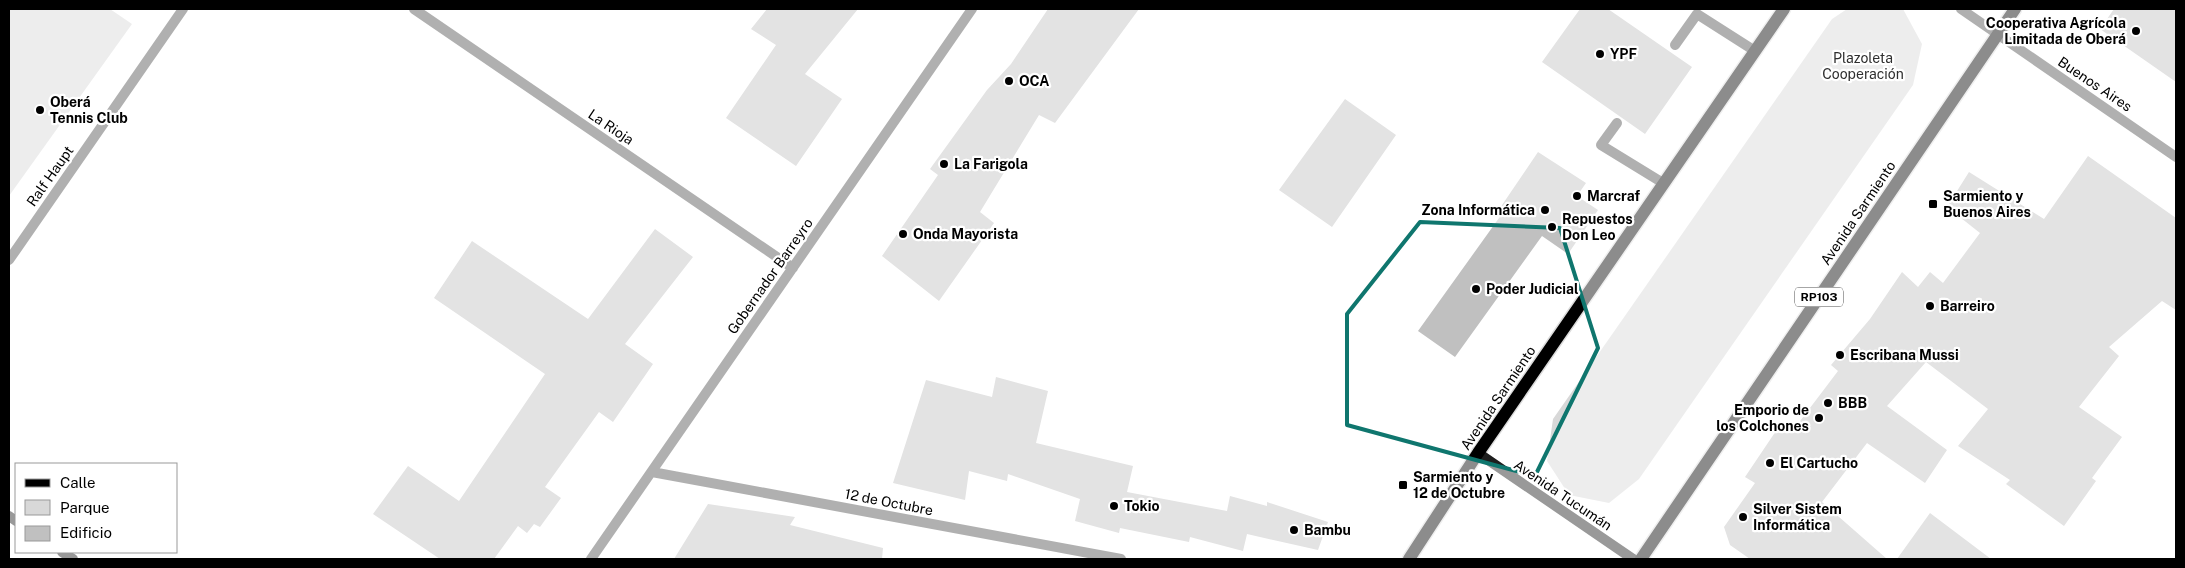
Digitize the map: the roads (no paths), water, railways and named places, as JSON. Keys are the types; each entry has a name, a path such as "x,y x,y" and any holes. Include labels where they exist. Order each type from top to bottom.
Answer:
{"main road":[{"name":"Avenida Sarmiento","path":"1409,559 1478,453 1784,9"},
{"name":"Avenida Sarmiento","path":"1641,559 2015,9"},
{"name":"Avenida Tucumán","path":"1478,453 1633,559"}],"street":[{"name":"Ralf Haupt","path":"9,260 183,9"},
{"name":"La Rioja","path":"414,9 793,268"},
{"name":"Gobernador Barreyro","path":"591,559 972,9"},
{"name":"Buenos Aires","path":"1961,9 2176,157"},
{"path":"1675,45 1696,14 1755,51"},
{"path":"1617,123 1601,145 1663,183"},
{"name":"12 de Octubre","path":"652,472 1121,559"}],"place":[{"name":"Cooperativa Agrícola Limitada de Oberá","path":"2136,31"},
{"name":"YPF","path":"1600,54"},
{"name":"OCA","path":"1009,81"},
{"name":"Oberá Tennis Club","path":"40,110"},
{"name":"La Farigola","path":"944,164"},
{"name":"Marcraf","path":"1577,196"},
{"name":"Sarmiento y Buenos Aires","path":"1933,204"},
{"name":"Zona Informática","path":"1545,210"},
{"name":"Repuestos Don Leo","path":"1552,227"},
{"name":"Onda Mayorista","path":"903,234"},
{"name":"Poder Judicial","path":"1476,289"},
{"name":"Barreiro","path":"1930,306"},
{"name":"Escribana Mussi","path":"1840,355"},
{"name":"BBB","path":"1828,403"},
{"name":"Emporio de los Colchones","path":"1819,418"},
{"name":"El Cartucho","path":"1770,463"},
{"name":"Sarmiento y 12 de Octubre","path":"1403,485"},
{"name":"Tokio","path":"1114,506"},
{"name":"Silver Sistem Informática","path":"1743,517"},
{"name":"Bambu","path":"1294,530"}],"park label":[{"name":"Plazoleta Cooperación","path":"1863,66"}]}
